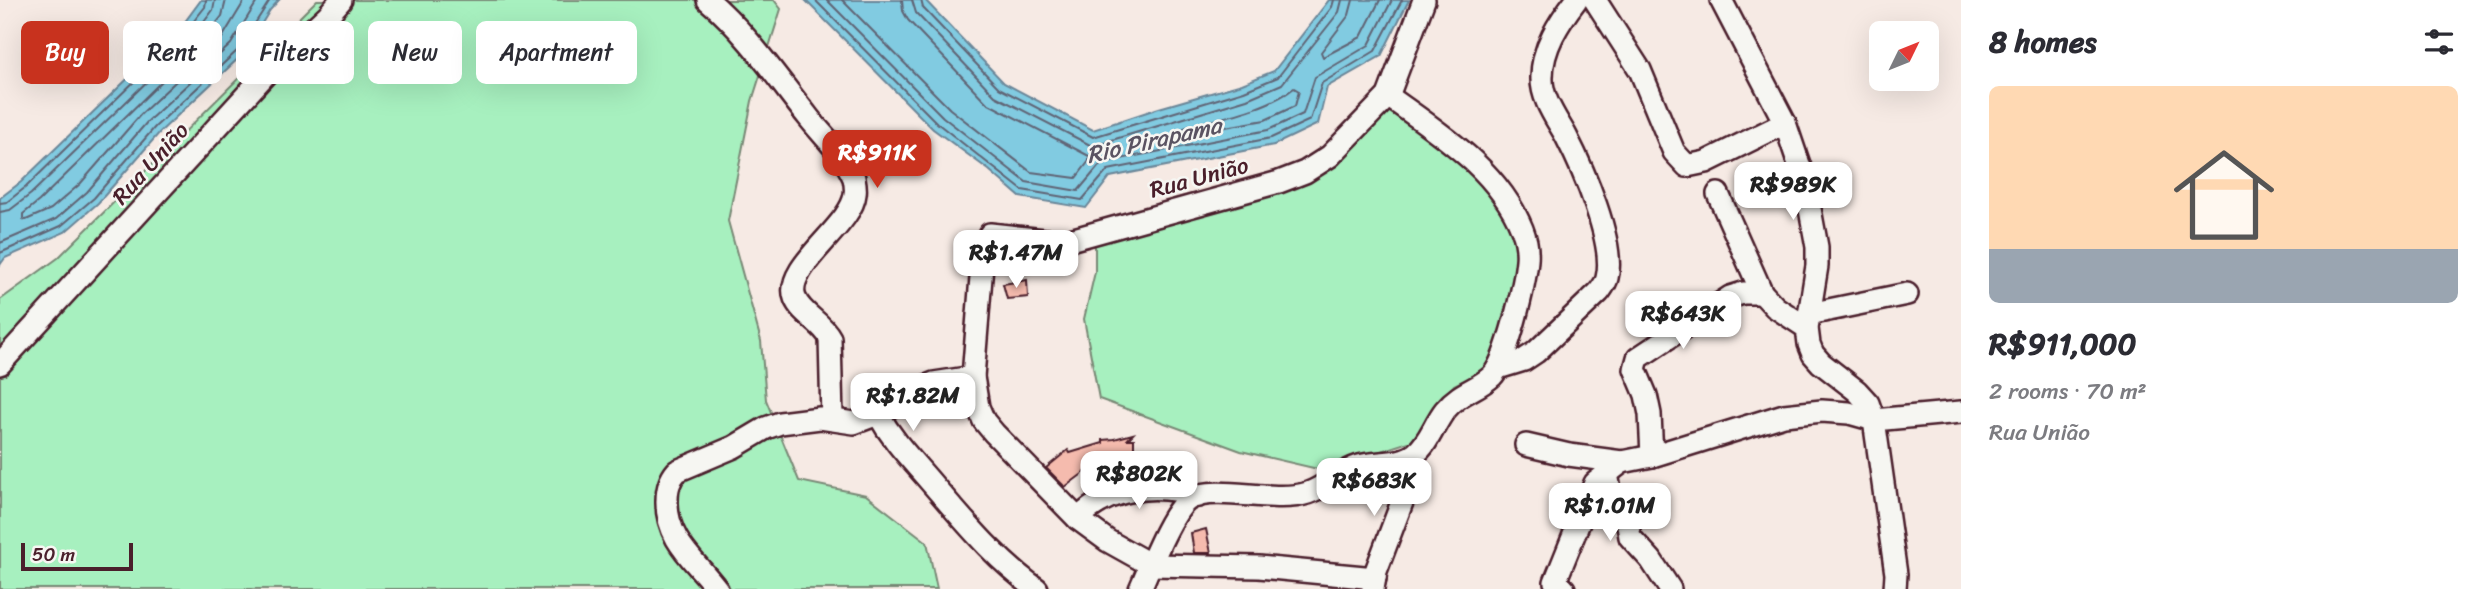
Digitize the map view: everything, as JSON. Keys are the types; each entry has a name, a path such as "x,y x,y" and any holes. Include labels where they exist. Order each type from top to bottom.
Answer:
{"street":[{"name":"Rua União","path":"0,364 275,64 341,0"},
{"path":"708,0 765,61 844,162 855,183 854,203 805,265 794,289 800,306 824,328 830,338 832,419"},
{"path":"1078,520 1090,507 1103,499 1125,492 1168,488 1198,496 1306,494 1344,471 1395,461 1414,454 1423,446 1438,420 1456,399 1485,381 1498,368 1506,348 1527,261 1521,226 1500,191 1476,163 1388,96 1424,0"},
{"path":"1498,368 1524,360 1536,352 1599,292 1607,280 1605,244 1593,200 1572,148 1545,97 1541,80 1549,43 1576,0"},
{"path":"1595,0 1640,70 1674,152 1687,166 1706,162 1785,122"},
{"path":"1721,0 1785,122 1800,164 1815,228 1817,266 1807,336 1813,354 1868,403 1874,420 1896,574 1895,589"},
{"name":"Rua União","path":"973,377 983,252 988,237 994,234 1054,241 1070,240 1279,182 1305,172 1330,156 1388,96"},
{"path":"1718,194 1762,293 1775,307 1808,321 1907,295"},
{"path":"1652,456 1650,414 1635,366 1639,358 1730,297 1743,293 1762,293"},
{"path":"717,589 687,554 670,528 667,498 671,478 677,471 734,447 766,428 793,420 832,419 854,423 878,414 934,383 973,377 974,393 984,421 1078,520 1108,541 1151,565 1259,567 1374,583 1407,489 1414,454"},
{"path":"1564,589 1555,582 1595,483 1615,468 1784,415 1822,411 1849,413 1874,420 1961,412"},
{"path":"878,414 898,447 984,543 1037,589"},
{"path":"1526,445 1615,468"},
{"path":"1615,468 1610,490 1625,507 1630,537 1651,560 1670,589"},
{"path":"1140,589 1179,509 1191,498 1198,496"}],"green space":[{"path":"317,0 774,0 781,9 752,101 728,221 761,341 766,400 799,481 866,495 927,542 937,589 0,589 0,300 58,258 236,81 236,84 354,84 354,21 296,21"},
{"path":"1399,104 1495,184 1525,238 1502,361 1454,385 1412,441 1322,470 1241,451 1099,399 1084,319 1095,272 1095,245 1173,222 1341,146"}],"water":[{"path":"201,0 279,0 263,21 236,21 236,61 222,74 222,21 185,21"},
{"name":"Rio Pirapama","path":"805,0 925,0 1004,83 1093,130 1242,84 1274,71 1329,0 1409,0 1381,56 1327,87 1318,124 1274,145 1110,177 1086,208 1020,197 989,170 933,129"},
{"path":"123,83 211,84 160,132 98,203 65,232 5,258 0,265 0,198 21,182"}],"building":[{"path":"1027,280 1028,297 1007,299 1003,284"},
{"path":"1133,434 1128,439 1134,439 1134,454 1164,459 1164,476 1133,477 1108,484 1105,457 1065,487 1046,468 1068,450 1070,453 1103,443 1103,440"},
{"path":"1206,529 1211,553 1194,553 1191,533"}]}
